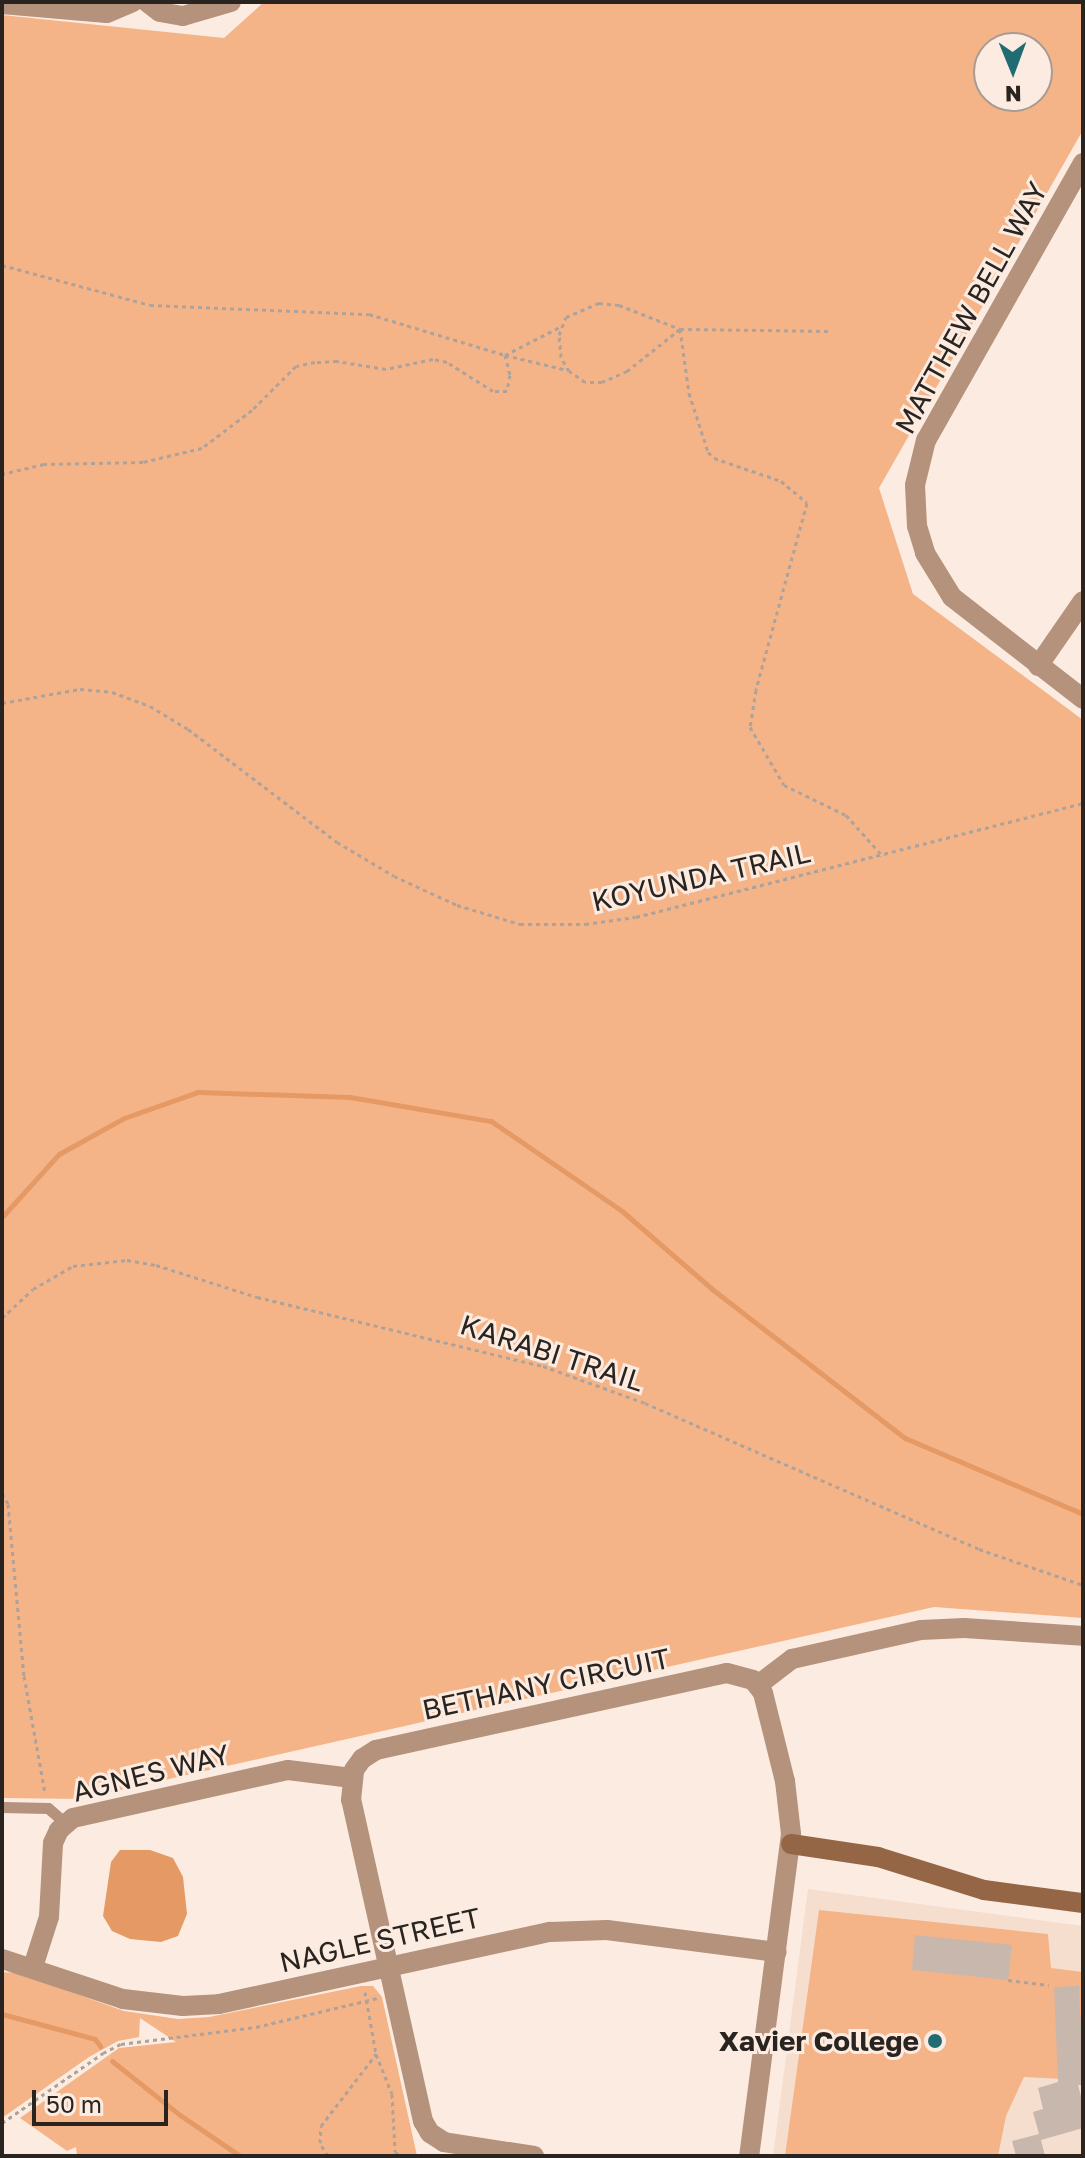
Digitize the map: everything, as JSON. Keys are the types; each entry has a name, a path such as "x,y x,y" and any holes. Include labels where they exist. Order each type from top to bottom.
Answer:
{"street":[{"path":"2,4 107,13 133,2"},
{"path":"147,2 160,12 183,16 231,2"},
{"name":"MATTHEW BELL WAY","path":"1083,163 926,440 915,485 917,526 937,577 952,597 1083,699"},
{"path":"1038,666 1083,601"},
{"path":"749,2156 791,1844 785,1781 766,1701 758,1685 792,1659 921,1630 964,1628 1083,1636"},
{"name":"BETHANY CIRCUIT","path":"351,1778 362,1759 392,1746 727,1673 758,1685"},
{"name":"AGNES WAY","path":"33,1967 49,1917 53,1843 65,1823 81,1815 276,1772 299,1770 351,1778"},
{"path":"351,1778 351,1800 421,2115 430,2133 452,2145 534,2156"},
{"path":"791,1844 878,1857 984,1890 1083,1903"},
{"name":"NAGLE STREET","path":"2,1959 123,1999 183,2006 219,2004 527,1936 586,1929 777,1952"}],"lane":[{"path":"2,1807 48,1808 65,1823"}],"path":[{"path":"2,265 150,305 369,314 569,371 585,382 602,382 627,371 680,329"},
{"path":"569,371 561,357 559,335 566,317 599,303 619,305 680,329 828,331"},
{"path":"505,355 563,325"},
{"path":"680,329 689,393 708,452 714,458 781,481 807,503 756,690 750,727 784,785 846,815 881,854"},
{"path":"2,474 44,464 143,462 202,448 252,410 296,366 337,361 386,369 433,359 447,362 493,391 507,391 510,375 505,355"},
{"name":"KOYUNDA TRAIL","path":"2,703 80,689 112,692 150,706 188,729 337,842 394,876 457,905 520,924 585,924 636,917 1083,803"},
{"name":"KARABI TRAIL","path":"2,1318 33,1289 73,1266 127,1260 156,1265 257,1297 543,1366 645,1403 979,1549 1083,1585"},
{"path":"2,1493 8,1504 33,1732 48,1808"},
{"path":"1008,1980 1049,1985"},
{"path":"364,1984 376,2054 392,2094 399,2156"},
{"path":"2,2123 103,2053 121,2044 256,2027 383,1997"},
{"path":"328,2156 320,2143 321,2126 376,2054"}],"shaded area":[{"path":"264,2 1083,2 1083,130 879,488 913,594 1083,720 1083,1618 934,1607 80,1799 2,1798 2,15 224,38"},
{"path":"120,1850 150,1850 173,1858 183,1877 187,1914 178,1936 161,1942 130,1939 112,1931 103,1916 111,1862"},
{"name":"Xavier College","path":"808,1889 1083,1926 1083,2156 773,2156"},
{"name":"Xavier College","path":"819,1910 1048,1934 1051,1968 1083,1972 1083,2080 1024,2077 1006,2116 998,2156 785,2156"},
{"path":"2,1972 18,1973 124,2011 178,2019 209,2017 373,1986 382,1997 417,2156 77,2156 76,2147 67,2151 20,2118 119,2048 176,2042 140,2018 139,2037 118,2041 89,2057 2,2118"}],"building":[{"path":"915,1935 1012,1945 1008,1980 912,1970"},
{"path":"1079,1986 1080,2017 1083,2017 1083,2085 1078,2085 1083,2104 1083,2128 1041,2140 1045,2156 1016,2156 1012,2141 1039,2134 1033,2112 1043,2109 1038,2088 1058,2082 1054,1987"}],"waterway":[{"path":"2,1217 59,1154 124,1118 198,1092 350,1097 491,1121 622,1211 712,1289 905,1438 1083,1514"},
{"path":"2,2014 95,2039 100,2046"},
{"path":"112,2061 180,2115 240,2156"}],"place":[{"name":"Xavier College","path":"935,2041"}]}
